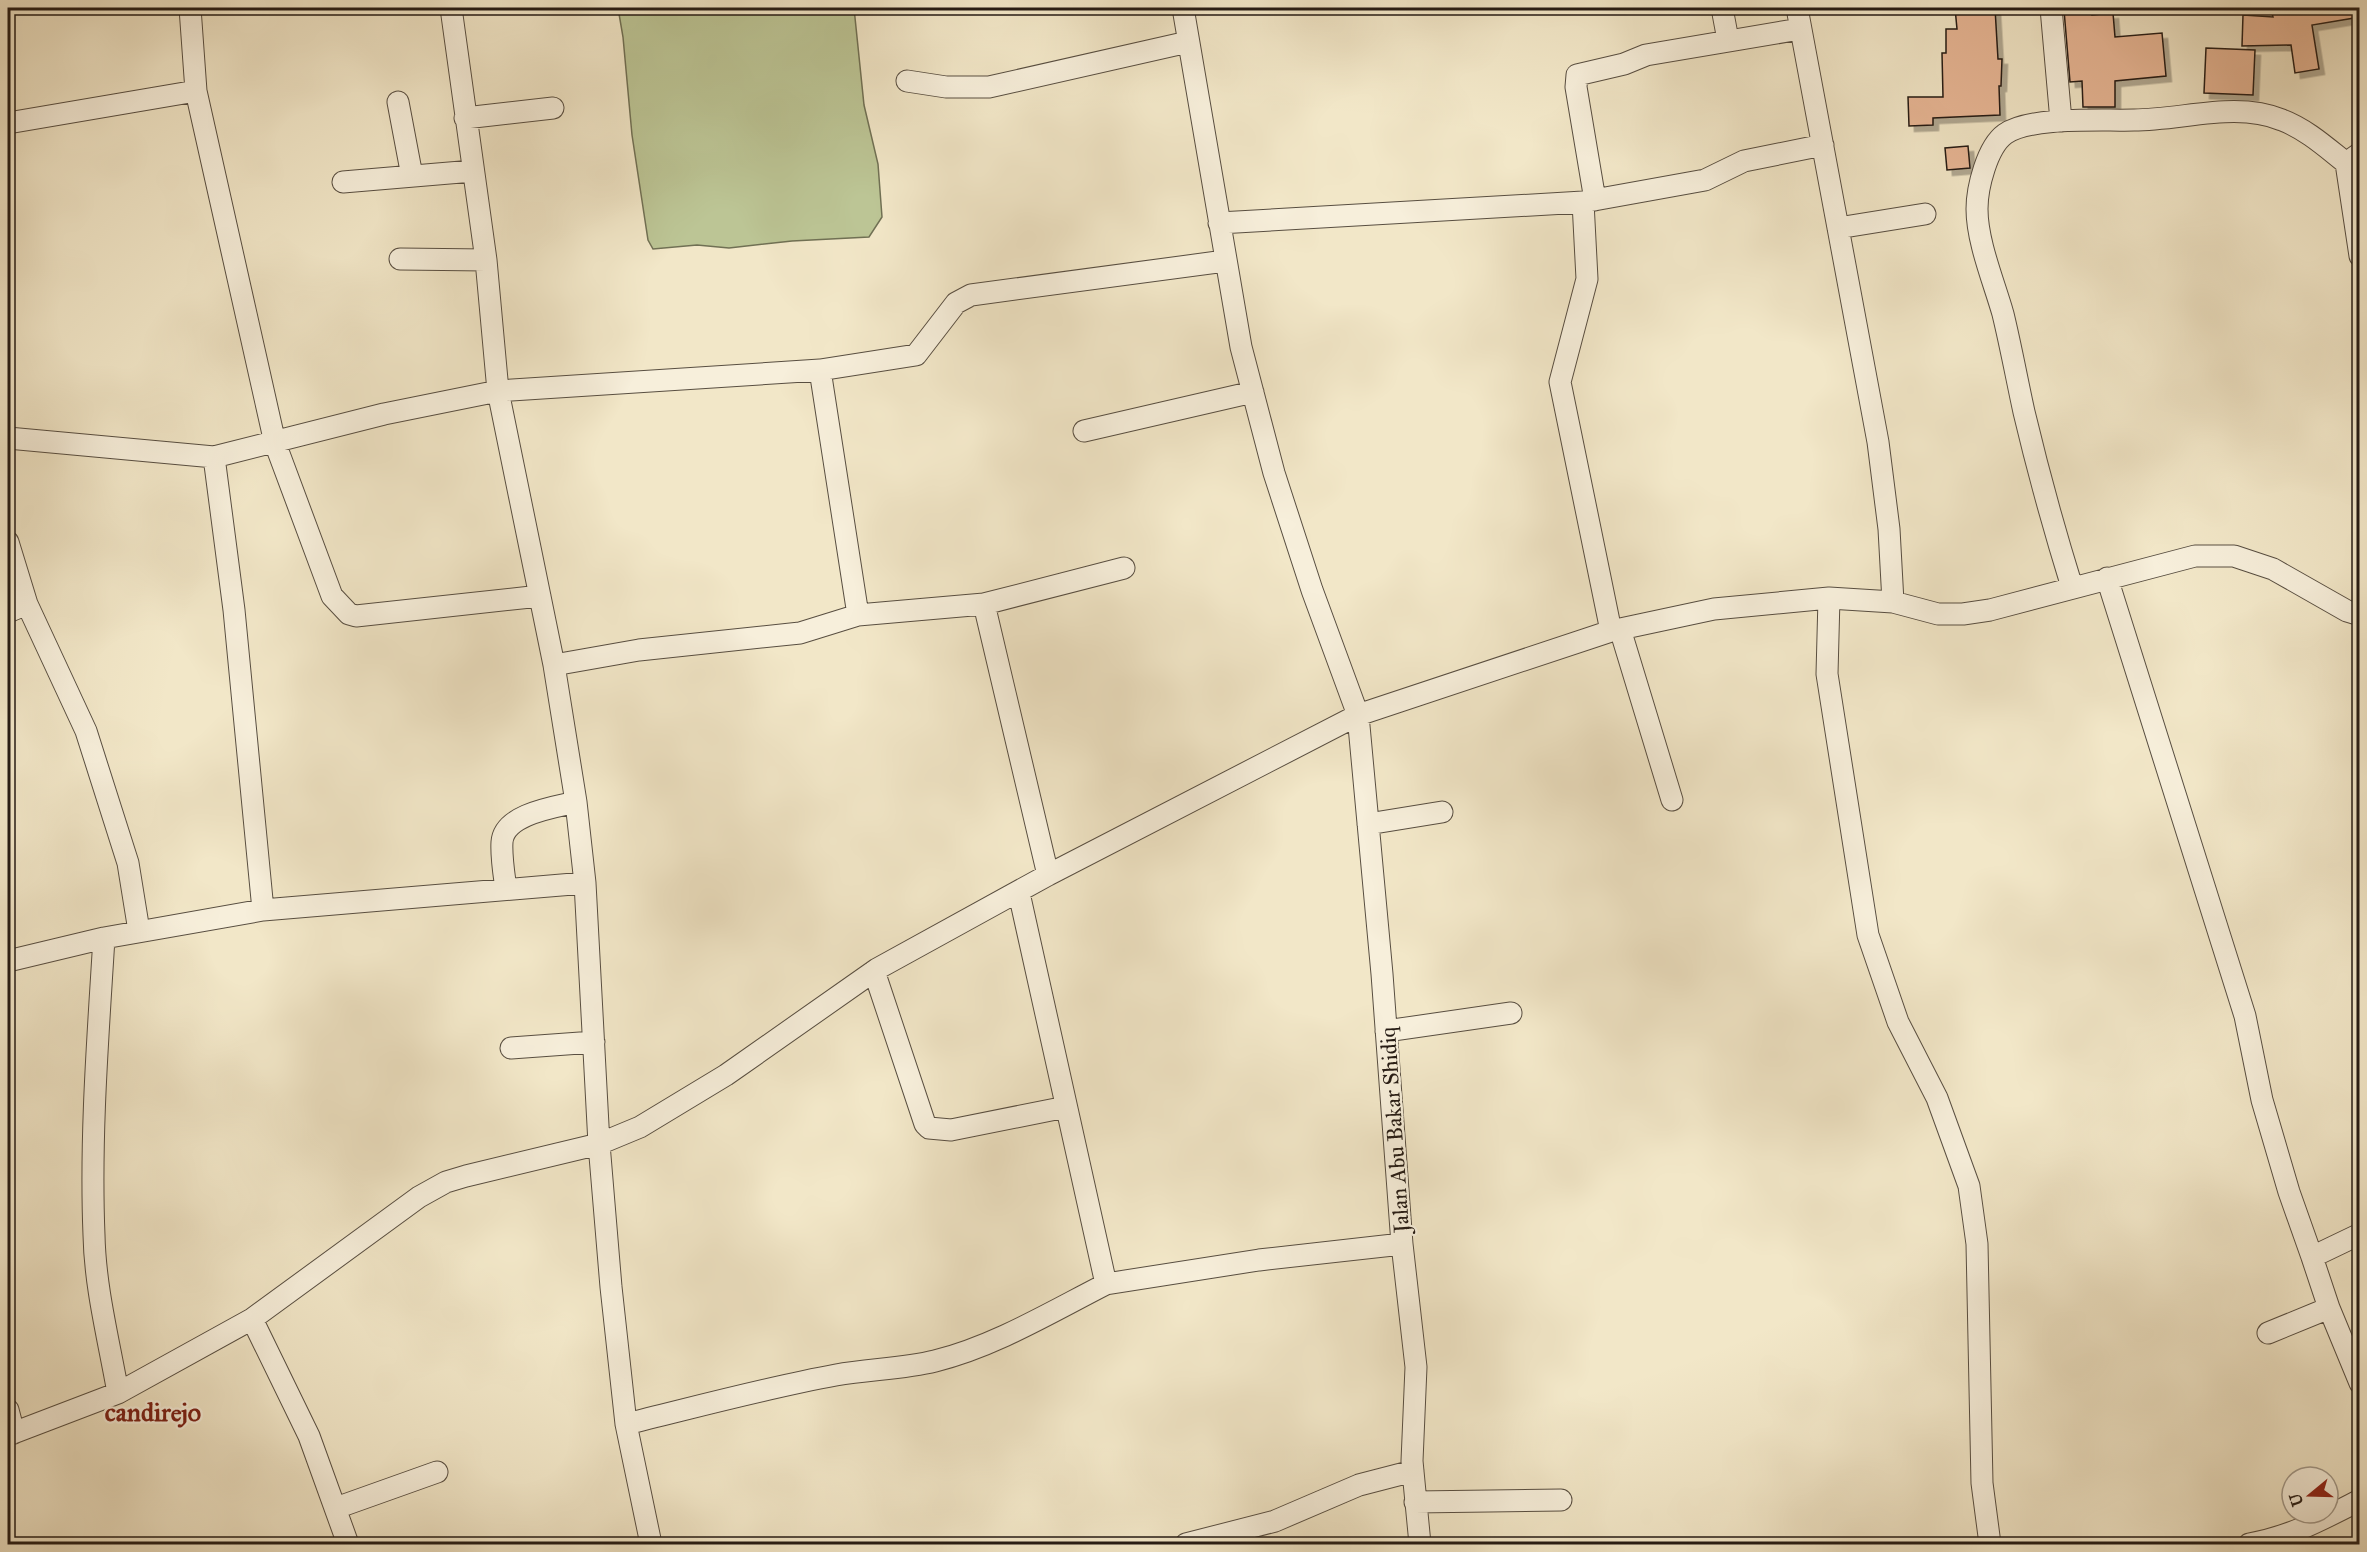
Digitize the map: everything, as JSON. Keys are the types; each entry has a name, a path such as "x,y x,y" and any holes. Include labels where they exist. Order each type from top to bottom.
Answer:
{"street":[{"path":"195,8 190,8 196,91 275,442 332,596 349,614 356,616 540,596"},
{"path":"451,8 486,260 498,391 554,665 576,802 585,883 599,1144 611,1287 626,1424 651,1545"},
{"name":"Jalan Abu Bakar Shidiq","path":"1183,8 1241,347 1274,473 1312,590 1358,716 1402,1244 1416,1367 1413,1471 1420,1545"},
{"path":"1722,8 1728,40"},
{"path":"1797,8 1878,442 1889,529 1893,602"},
{"path":"2051,8 2061,121"},
{"path":"1672,800 1616,630 1560,382 1587,279 1589,201 1576,75 1624,64 1646,55 1800,29"},
{"path":"907,81 945,87 989,87 1188,42"},
{"path":"8,123 196,91"},
{"path":"398,102 412,176"},
{"path":"465,118 554,108"},
{"path":"2072,587 2038,467 2003,315 1983,243 1977,209 1982,176 1992,148 2004,134 2023,126 2061,121 2138,120 2208,113 2257,112 2284,120 2353,158 2360,256"},
{"path":"1220,223 1589,201 1705,180 1744,161 1823,145"},
{"path":"343,182 473,171"},
{"path":"1838,228 1925,214"},
{"path":"400,260 486,260"},
{"path":"8,438 214,457 384,414 498,391 820,370 916,355 956,303 971,295 1225,261"},
{"path":"820,370 858,615"},
{"path":"1084,430 1253,392"},
{"path":"214,457 234,610 263,910"},
{"path":"8,542 17,608 86,731 128,863 139,932"},
{"path":"8,1410 11,1434 118,1393 252,1318 419,1197 446,1182 599,1144 640,1127 726,1075 874,971 933,937 1019,893 1048,875 1358,716 1616,630 1714,609 1828,598 1893,602 1938,614 1963,614 1990,610 2195,556 2234,556 2273,569 2346,611 2360,615"},
{"path":"554,665 639,651 800,633 858,615 984,604 1124,568"},
{"path":"2107,578 2245,1016 2262,1100 2289,1192 2329,1308 2360,1383"},
{"path":"1828,598 1827,674 1868,935 1898,1022 1937,1098 1969,1186 1977,1244 1982,1483 1990,1545"},
{"path":"984,604 1048,875"},
{"path":"506,889 502,842 504,834 528,814 576,802"},
{"path":"1368,824 1442,812"},
{"path":"8,961 104,938 263,910 585,883"},
{"path":"1019,893 1106,1284"},
{"path":"104,938 96,1073 93,1236 118,1393"},
{"path":"874,971 925,1124 929,1128 951,1130 1066,1107"},
{"path":"1386,1031 1511,1014"},
{"path":"511,1048 594,1042"},
{"path":"2312,1257 2360,1234"},
{"path":"626,1424 776,1387 877,1368 907,1367 934,1361 988,1343 1106,1284 1259,1260 1402,1244"},
{"path":"2268,1333 2329,1308"},
{"path":"252,1318 309,1436 348,1545"},
{"path":"1186,1545 1275,1521 1359,1485 1413,1471"},
{"path":"336,1508 437,1472"},
{"path":"1415,1502 1561,1500"},
{"path":"2249,1545 2307,1528 2360,1500"}],"path":[{"path":"2353,849 2360,847"}],"green space":[{"path":"618,8 854,8 864,105 878,164 882,217 869,237 792,241 729,248 697,245 653,249 648,240 632,135"}],"building":[{"path":"1955,8 1995,8 1998,59 2002,59 2001,86 1999,86 2000,115 1933,118 1933,125 1909,126 1908,97 1943,97 1942,53 1946,53 1946,29 1957,29"},
{"path":"2092,8 2092,15 2113,13 2115,37 2162,33 2166,76 2115,81 2115,107 2083,107 2082,81 2070,82 2064,10"},
{"path":"2360,8 2360,17 2312,25 2319,69 2295,73 2291,45 2242,46 2243,15 2273,17 2271,10"},
{"path":"2206,48 2255,50 2253,95 2204,93"},
{"path":"1968,146 1970,168 1947,170 1945,148"}],"district":[{"name":"candirejo","path":"153,1412"}]}
